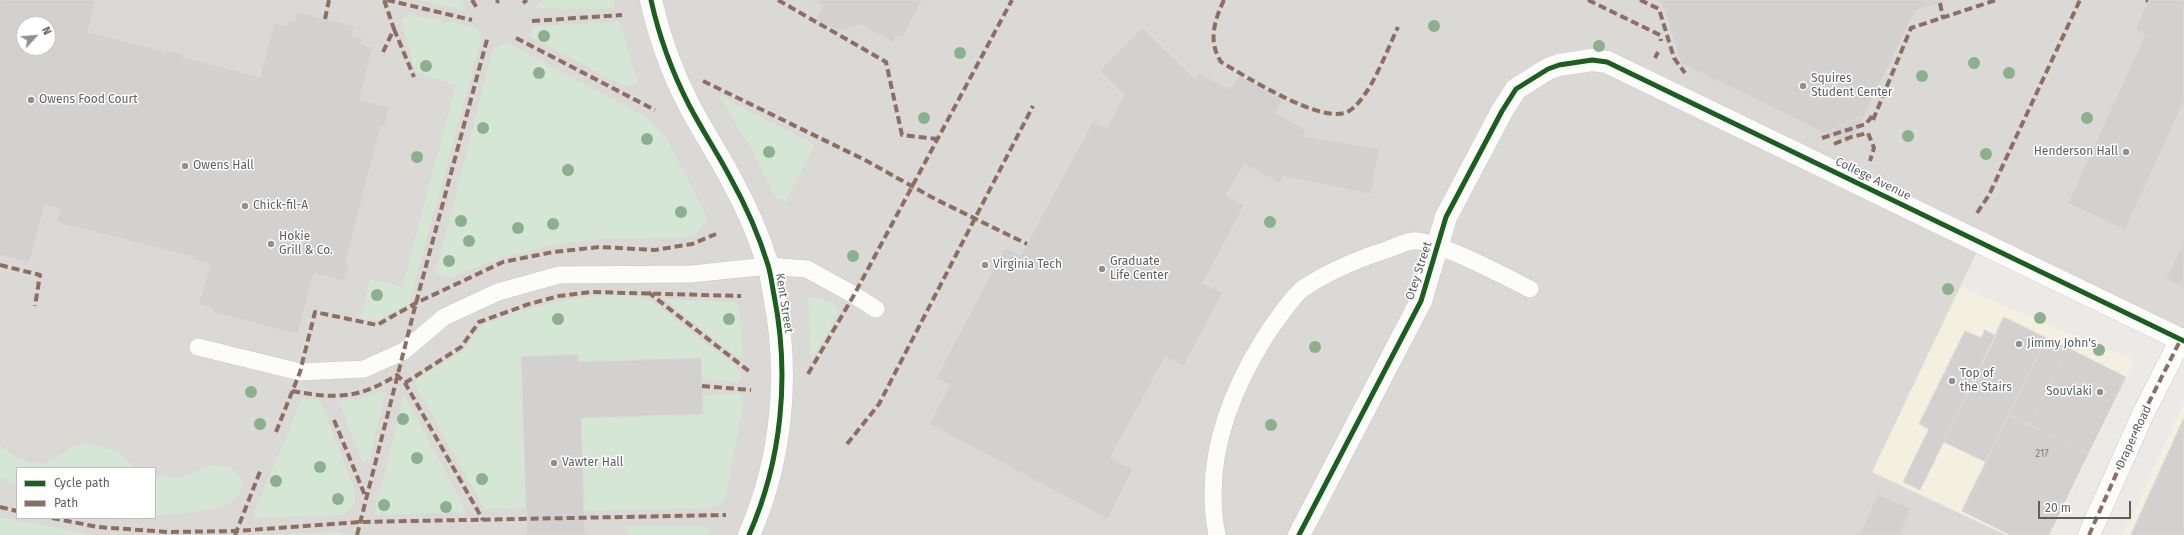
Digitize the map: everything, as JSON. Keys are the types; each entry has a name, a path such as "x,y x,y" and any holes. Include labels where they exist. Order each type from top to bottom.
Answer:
{"street":[{"name":"Kent Street","path":"651,0 662,38 677,79 689,105 732,180 768,266 778,315 782,361 782,394 775,448 769,480 749,535"},
{"name":"College Avenue","path":"1548,69 1575,61 1592,60 1607,62 2183,340"},
{"name":"Otey Street","path":"1299,535 1421,302 1446,217 1502,111 1516,89 1548,69"},
{"name":"Draper Road","path":"2089,535 2144,412 2183,340"}],"lane":[{"path":"1217,535 1212,494 1214,465 1220,435 1230,404 1254,356 1275,322 1302,289 1347,263 1413,240 1438,247 1467,258 1530,289"},
{"path":"198,347 300,372 364,369 404,351 444,317 498,292 559,275 691,274 768,266 807,269 876,309"}],"shaded area":[{"name":"Virginia Tech","path":"0,0 2184,0 2184,339 1981,243 1872,472 2006,535 0,535"},
{"path":"1960,287 2135,361 2051,535 2006,535 1872,472"},
{"path":"2184,402 2184,535 2123,535"}],"green space":[{"path":"418,0 461,0 467,11"},
{"path":"543,0 614,0 615,7 604,9 534,8"},
{"path":"408,14 474,27 478,31 481,40 409,304 378,320 361,318 370,279 402,287 456,85 416,72 401,21"},
{"path":"619,22 638,83 632,85 622,85 529,36 533,27 537,26"},
{"path":"503,43 511,45 646,117 664,135 705,213 706,223 698,232 683,238 598,239 555,244 498,259 451,278 435,274 492,54 496,47"},
{"path":"720,96 815,145 786,202 775,197 751,149"},
{"path":"602,295 636,296 652,301 739,369 742,375 739,382 702,379 701,358 578,362 578,355 521,357 527,508 484,509 415,384 416,380 463,351 481,326 518,311 563,300"},
{"path":"818,297 832,304 839,312 811,361 808,298"},
{"path":"664,299 736,302 739,308 743,359 736,356"},
{"path":"380,392 386,392 369,460 365,463 362,461 338,400 358,399"},
{"path":"740,393 743,405 725,501 711,508 584,511 581,418 702,414 702,396"},
{"path":"404,394 466,512 374,515"},
{"path":"302,399 320,400 355,491 355,503 345,515 256,518 253,515"},
{"path":"0,445 19,459 26,462 41,464 49,462 72,447 79,445 99,446 112,450 124,457 136,467 16,467 16,485 0,477"},
{"path":"210,465 222,466 234,470 243,483 240,492 236,497 229,503 221,506 193,512 156,515 156,476 181,478"},
{"path":"0,517 92,535 0,535"},
{"path":"628,526 701,526 708,529 710,535 628,535"},
{"path":"338,532 351,535 268,535"}],"building":[{"name":"Owens Hall","path":"0,0 96,0 88,32 166,52 166,50 183,54 183,57 260,77 274,23 287,26 288,20 294,22 297,12 354,26 351,36 362,39 361,44 373,47 359,100 389,107 385,127 381,126 345,263 349,264 344,281 314,273 298,334 212,312 213,308 199,304 210,264 192,259 193,257 56,222 60,209 45,205 29,263 0,255"},
{"path":"812,0 922,0 902,38 897,35 893,42 860,24 840,31 816,20 823,6"},
{"name":"Squires Student Center","path":"1656,0 1948,0 1915,11 1864,116 1824,133 1681,63 1662,3"},
{"name":"Henderson Hall","path":"2149,0 2184,0 2184,101 2125,230 2068,203 2145,35 2135,30"},
{"name":"Graduate Life Center","path":"1143,28 1196,80 1198,73 1230,89 1239,76 1282,99 1276,113 1306,130 1303,136 1379,149 1371,194 1283,176 1280,183 1244,164 1226,195 1244,205 1203,283 1222,293 1184,366 1165,357 1110,458 1133,469 1108,519 929,424 950,385 936,378 1005,248 1021,255 1093,121 1107,128 1124,95 1100,71"},
{"path":"1864,116 1849,145 1824,133"},
{"path":"2184,241 2184,288 2166,279"},
{"path":"2004,317 2046,338 1986,462 1944,442"},
{"path":"1985,330 1996,336 1920,490 1903,482 1929,429 1919,424 1965,331 1981,338"},
{"path":"2046,338 2068,348 2030,425 2009,415"},
{"path":"2068,348 2126,377 2088,454 2030,425"},
{"name":"Vawter Hall","path":"578,355 578,362 701,358 703,414 581,418 585,535 527,535 521,357"},
{"path":"2009,415 2088,454 2049,535 2010,535 1962,511"},
{"path":"2184,418 2184,535 2131,535"},
{"path":"1878,494 1911,509 1900,535 1860,535"}],"marked path":[{"path":"325,19 329,0"},
{"path":"383,52 394,29 384,0"},
{"path":"387,0 472,20"},
{"path":"472,0 477,8"},
{"path":"523,3 527,0"},
{"path":"778,0 886,62 902,135 937,139"},
{"path":"808,374 854,295 1012,0"},
{"path":"1224,0 1217,16 1214,31 1215,47 1221,62 1285,98 1322,112 1338,114 1349,111 1357,105 1371,85 1398,27"},
{"path":"1588,0 1660,35 1661,41"},
{"path":"1640,0 1659,9 1674,58 1685,73"},
{"path":"1873,120 1911,28 1996,0"},
{"path":"1977,213 1989,195 2080,0"},
{"path":"1940,3 1943,18"},
{"path":"532,21 622,15"},
{"path":"394,29 414,77"},
{"path":"357,535 416,303 488,36"},
{"path":"516,38 655,110"},
{"path":"1655,58 1658,52"},
{"path":"703,81 865,160 935,199 1027,244"},
{"path":"847,444 879,404 1033,106"},
{"path":"1822,138 1866,124 1873,115"},
{"path":"1834,144 1851,137 1868,133 1874,148 1870,161"},
{"path":"276,432 300,372 315,312 377,325 416,303 503,262 553,252 600,247 655,250 692,244 716,234"},
{"path":"0,265 40,275 35,306"},
{"path":"405,383 461,347 479,322 529,304 559,296 592,292 741,296"},
{"path":"648,292 750,372"},
{"path":"2089,535 2144,412 2181,339"},
{"path":"292,391 307,394 334,396 346,395 371,389 397,375 405,383 483,520"},
{"path":"702,386 751,390"},
{"path":"334,420 366,498"},
{"path":"235,535 261,469"},
{"path":"0,507 16,511"},
{"path":"57,519 98,527 168,532 236,531 360,522 726,515"}],"cycle path":[{"path":"651,0 662,40 677,80 694,114 742,200 761,243 771,276 779,325 781,356 782,386 780,417 776,447 769,477 749,535"},
{"path":"1299,535 1421,301 1446,217 1502,111 1516,89 1548,69 1559,65 1592,60 1607,62 2184,341"}],"place":[{"name":"Squires Student Center","path":"1803,86"},
{"name":"Owens Food Court","path":"31,100"},
{"name":"Henderson Hall","path":"2126,152"},
{"name":"Owens Hall","path":"185,166"},
{"name":"Chick-fil-A","path":"245,206"},
{"name":"Hokie Grill & Co.","path":"271,244"},
{"name":"Virginia Tech","path":"985,265"},
{"name":"Graduate Life Center","path":"1102,269"},
{"name":"Jimmy John's","path":"2019,344"},
{"name":"Top of the Stairs","path":"1952,381"},
{"name":"Souvlaki","path":"2100,392"},
{"name":"Vawter Hall","path":"554,463"}]}
